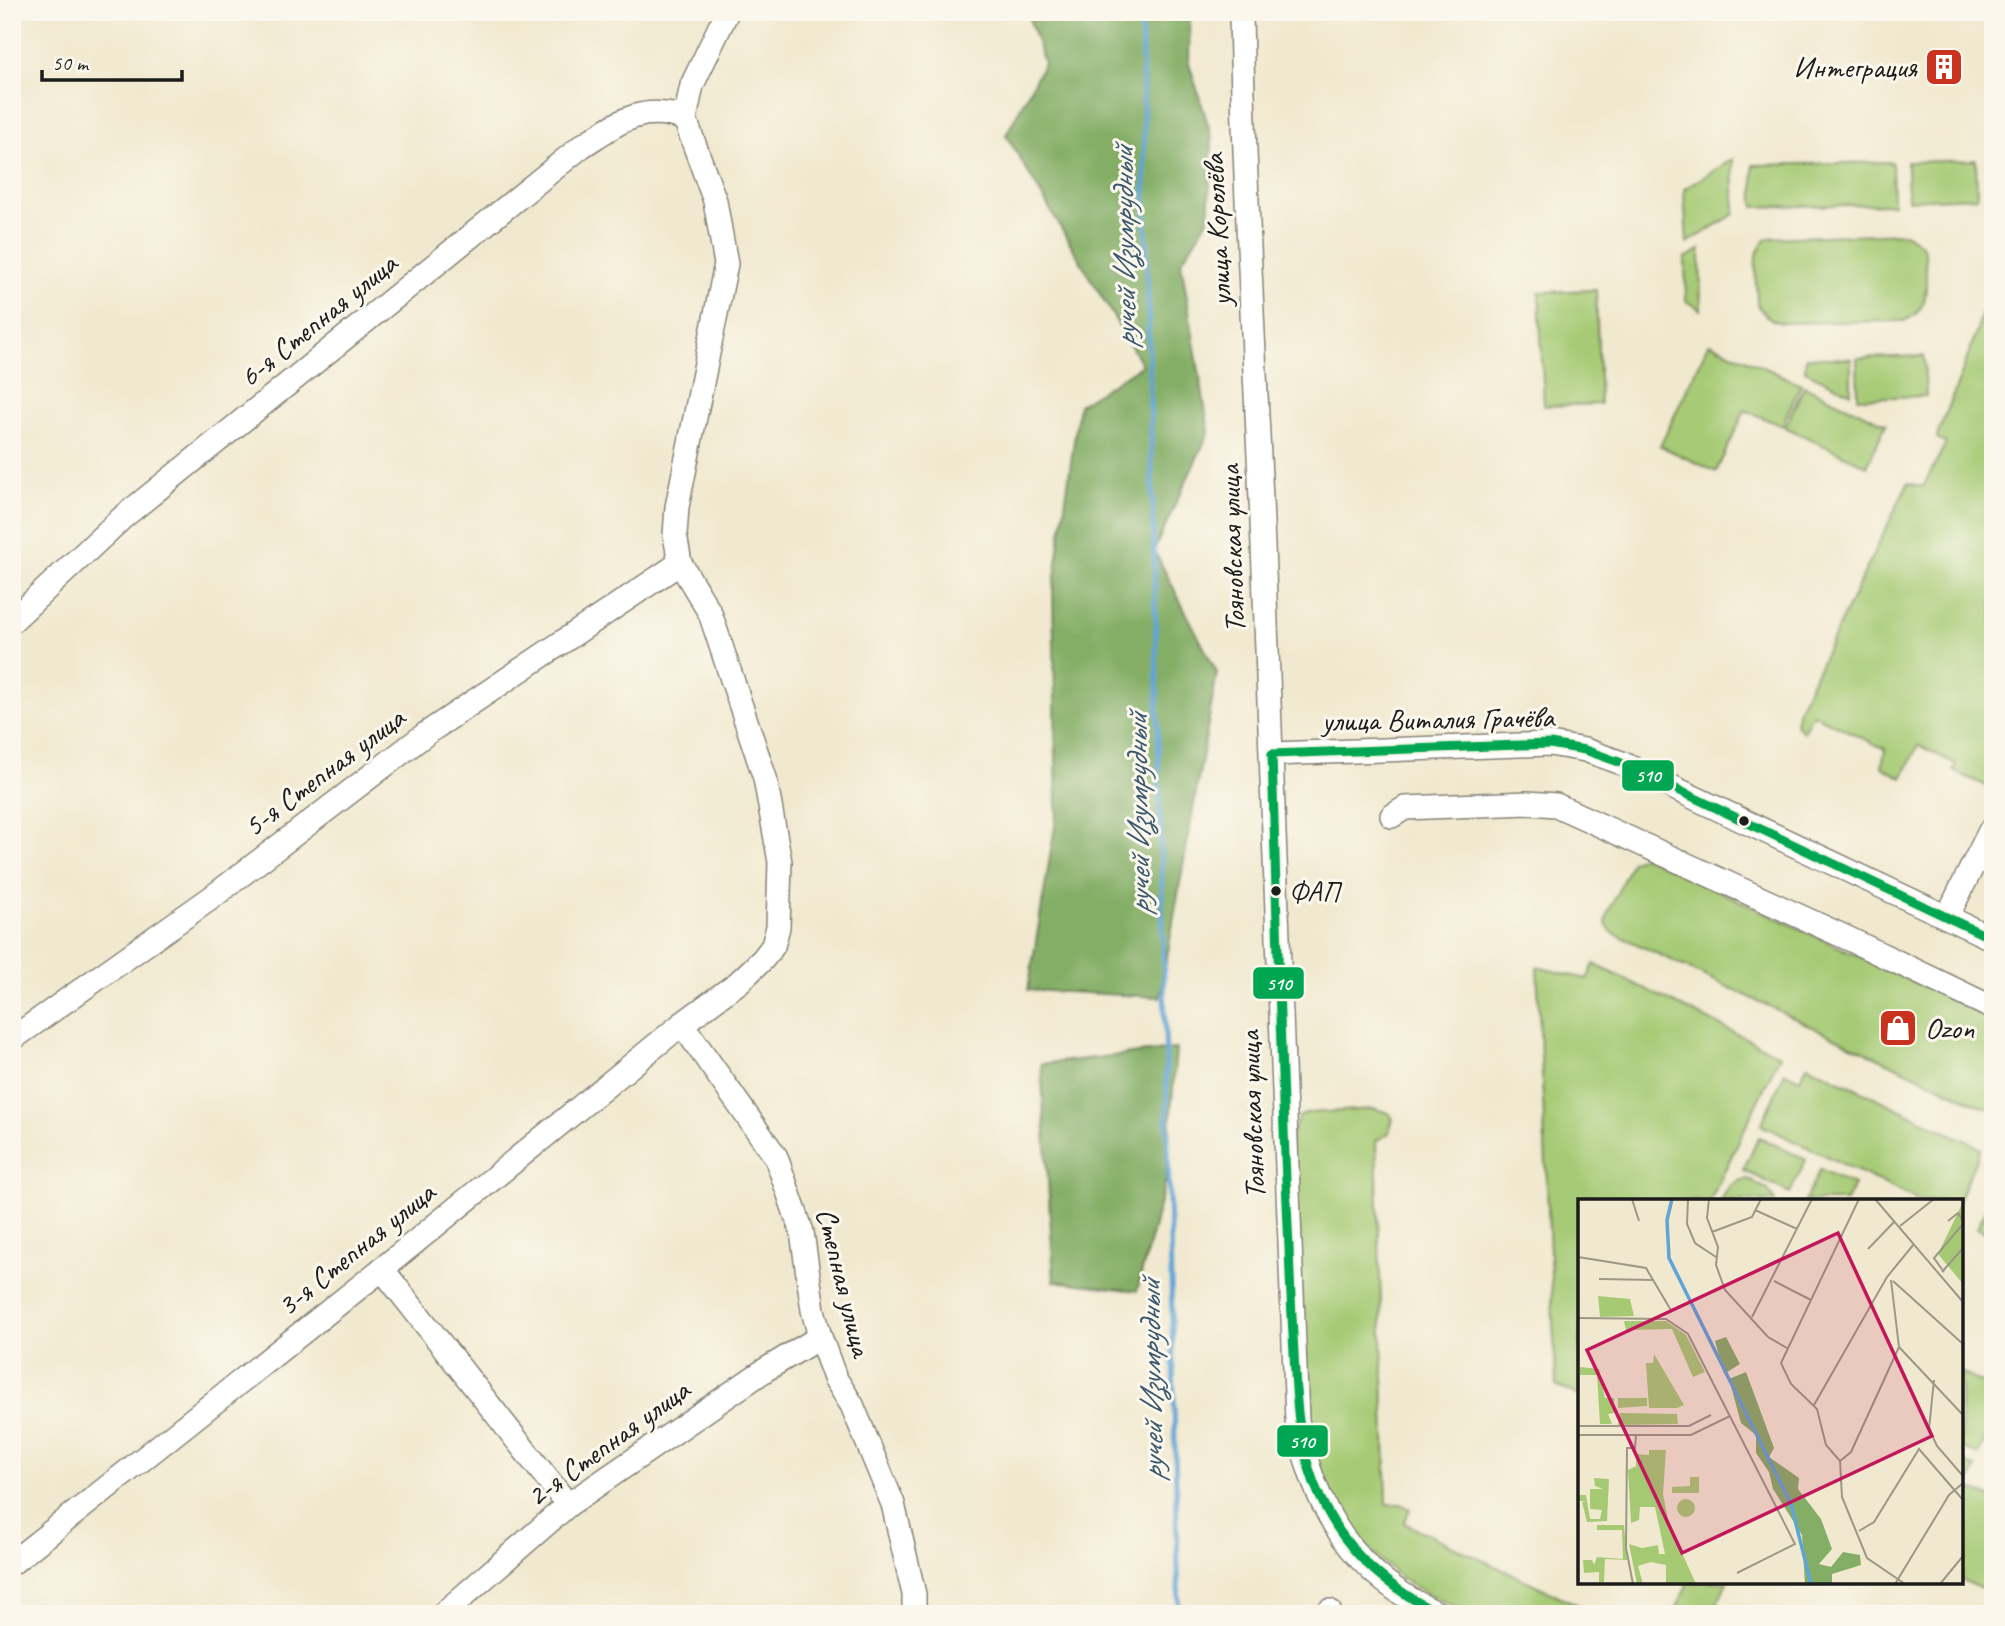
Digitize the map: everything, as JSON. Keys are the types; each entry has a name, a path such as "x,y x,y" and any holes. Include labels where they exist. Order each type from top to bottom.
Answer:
{"street":[{"path":"680,563 675,535 677,507 726,264 715,201 685,119 692,85 727,12"},
{"name":"улица Королёва","path":"1241,12 1242,96 1259,445"},
{"name":"6-я Степная улица","path":"12,621 122,519 582,146 620,122 653,111 685,119"},
{"name":"Тояновская улица","path":"1259,445 1283,1119 1299,1432 1303,1457 1314,1487 1325,1511 1343,1536 1365,1564 1392,1587 1432,1611"},
{"name":"3-я Степная улица","path":"12,1563 382,1269 682,1024 739,982 764,959 773,946 778,927 780,862 765,778 710,613 680,563"},
{"name":"5-я Степная улица","path":"12,1040 211,898 427,733 680,563"},
{"name":"улица Виталия Грачёва","path":"1272,754 1550,744 1585,750 1619,762 1993,939"},
{"path":"1392,816 1405,808 1528,803 1556,805 1993,1007"},
{"path":"1947,917 1990,831 1993,832"},
{"name":"Степная улица","path":"682,1024 776,1157 802,1232 813,1310 820,1337 835,1378 852,1405 894,1504 914,1594 914,1614"},
{"path":"382,1269 568,1505"},
{"name":"2-я Степная улица","path":"443,1614 568,1505 765,1370 820,1337"}],"green space":[{"path":"1027,12 1190,12 1189,63 1212,138 1208,220 1181,262 1209,432 1154,550 1217,673 1160,997 1028,990 1057,814 1053,591 1079,405 1142,365 1006,135 1044,63"},
{"path":"1733,159 1735,214 1687,243 1684,189"},
{"path":"1976,160 1977,197 1908,200 1907,162"},
{"path":"1892,162 1893,204 1754,207 1753,165"},
{"path":"1905,233 1922,245 1925,252 1926,292 1920,310 1903,321 1782,323 1767,316 1757,303 1756,259 1762,244 1768,238"},
{"path":"1700,250 1701,310 1686,301 1685,258"},
{"path":"1993,272 1993,789 1953,771 1956,764 1918,745 1902,778 1882,767 1885,749 1813,714 1803,732 1796,724 1799,708 1908,483 1923,487 1946,443 1937,438 1938,433 1969,354"},
{"path":"1596,290 1600,404 1544,406 1539,292"},
{"path":"1709,343 1801,384 1782,426 1745,410 1716,472 1660,446"},
{"path":"1924,356 1926,396 1858,398 1857,358"},
{"path":"1806,357 1851,359 1851,393 1805,371"},
{"path":"1804,386 1886,424 1867,466 1785,427"},
{"path":"1644,856 1993,1019 1993,1109 1983,1107 1611,932 1606,924 1607,915 1632,861"},
{"path":"1594,964 1780,1055 1711,1199 1578,1199 1578,1395 1556,1386 1537,967 1587,979"},
{"path":"1176,1049 1166,1179 1137,1291 1054,1281 1041,1064"},
{"path":"1807,1065 1981,1148 1959,1199 1916,1199 1761,1125 1785,1072 1800,1079"},
{"path":"1375,1109 1389,1113 1393,1119 1388,1134 1376,1141 1387,1504 1401,1504 1410,1509 1404,1523 1597,1614 1470,1614 1422,1591 1396,1574 1364,1545 1342,1515 1317,1462 1310,1417 1290,1140 1299,1117 1307,1113"},
{"path":"1759,1137 1806,1160 1790,1193 1743,1170"},
{"path":"1820,1169 1854,1185 1847,1199 1806,1199"},
{"path":"1747,1179 1767,1189 1774,1199 1722,1199 1725,1192 1737,1181"},
{"path":"1993,1194 1993,1236 1977,1228"},
{"path":"1963,1374 1993,1388 1993,1424 1978,1455 1963,1448"},
{"path":"1963,1462 1976,1468 1968,1487 1993,1498 1993,1594 1963,1581"},
{"path":"1687,1584 1726,1584 1712,1614 1685,1614 1676,1610"}],"waterway":[{"name":"ручей Изумрудный","path":"1141,12 1179,1614"}],"transit line":[{"name":"510","path":"1272,754 1550,744 1585,750 1619,762 1993,939"},
{"name":"510","path":"1272,754 1281,1062 1296,1386 1301,1435 1314,1483 1336,1526 1349,1544 1380,1576 1439,1614"}],"place":[{"name":"Интеграция","path":"1944,67"},
{"name":"ФАП","path":"1276,891"},
{"name":"Ozon","path":"1898,1028"}]}
